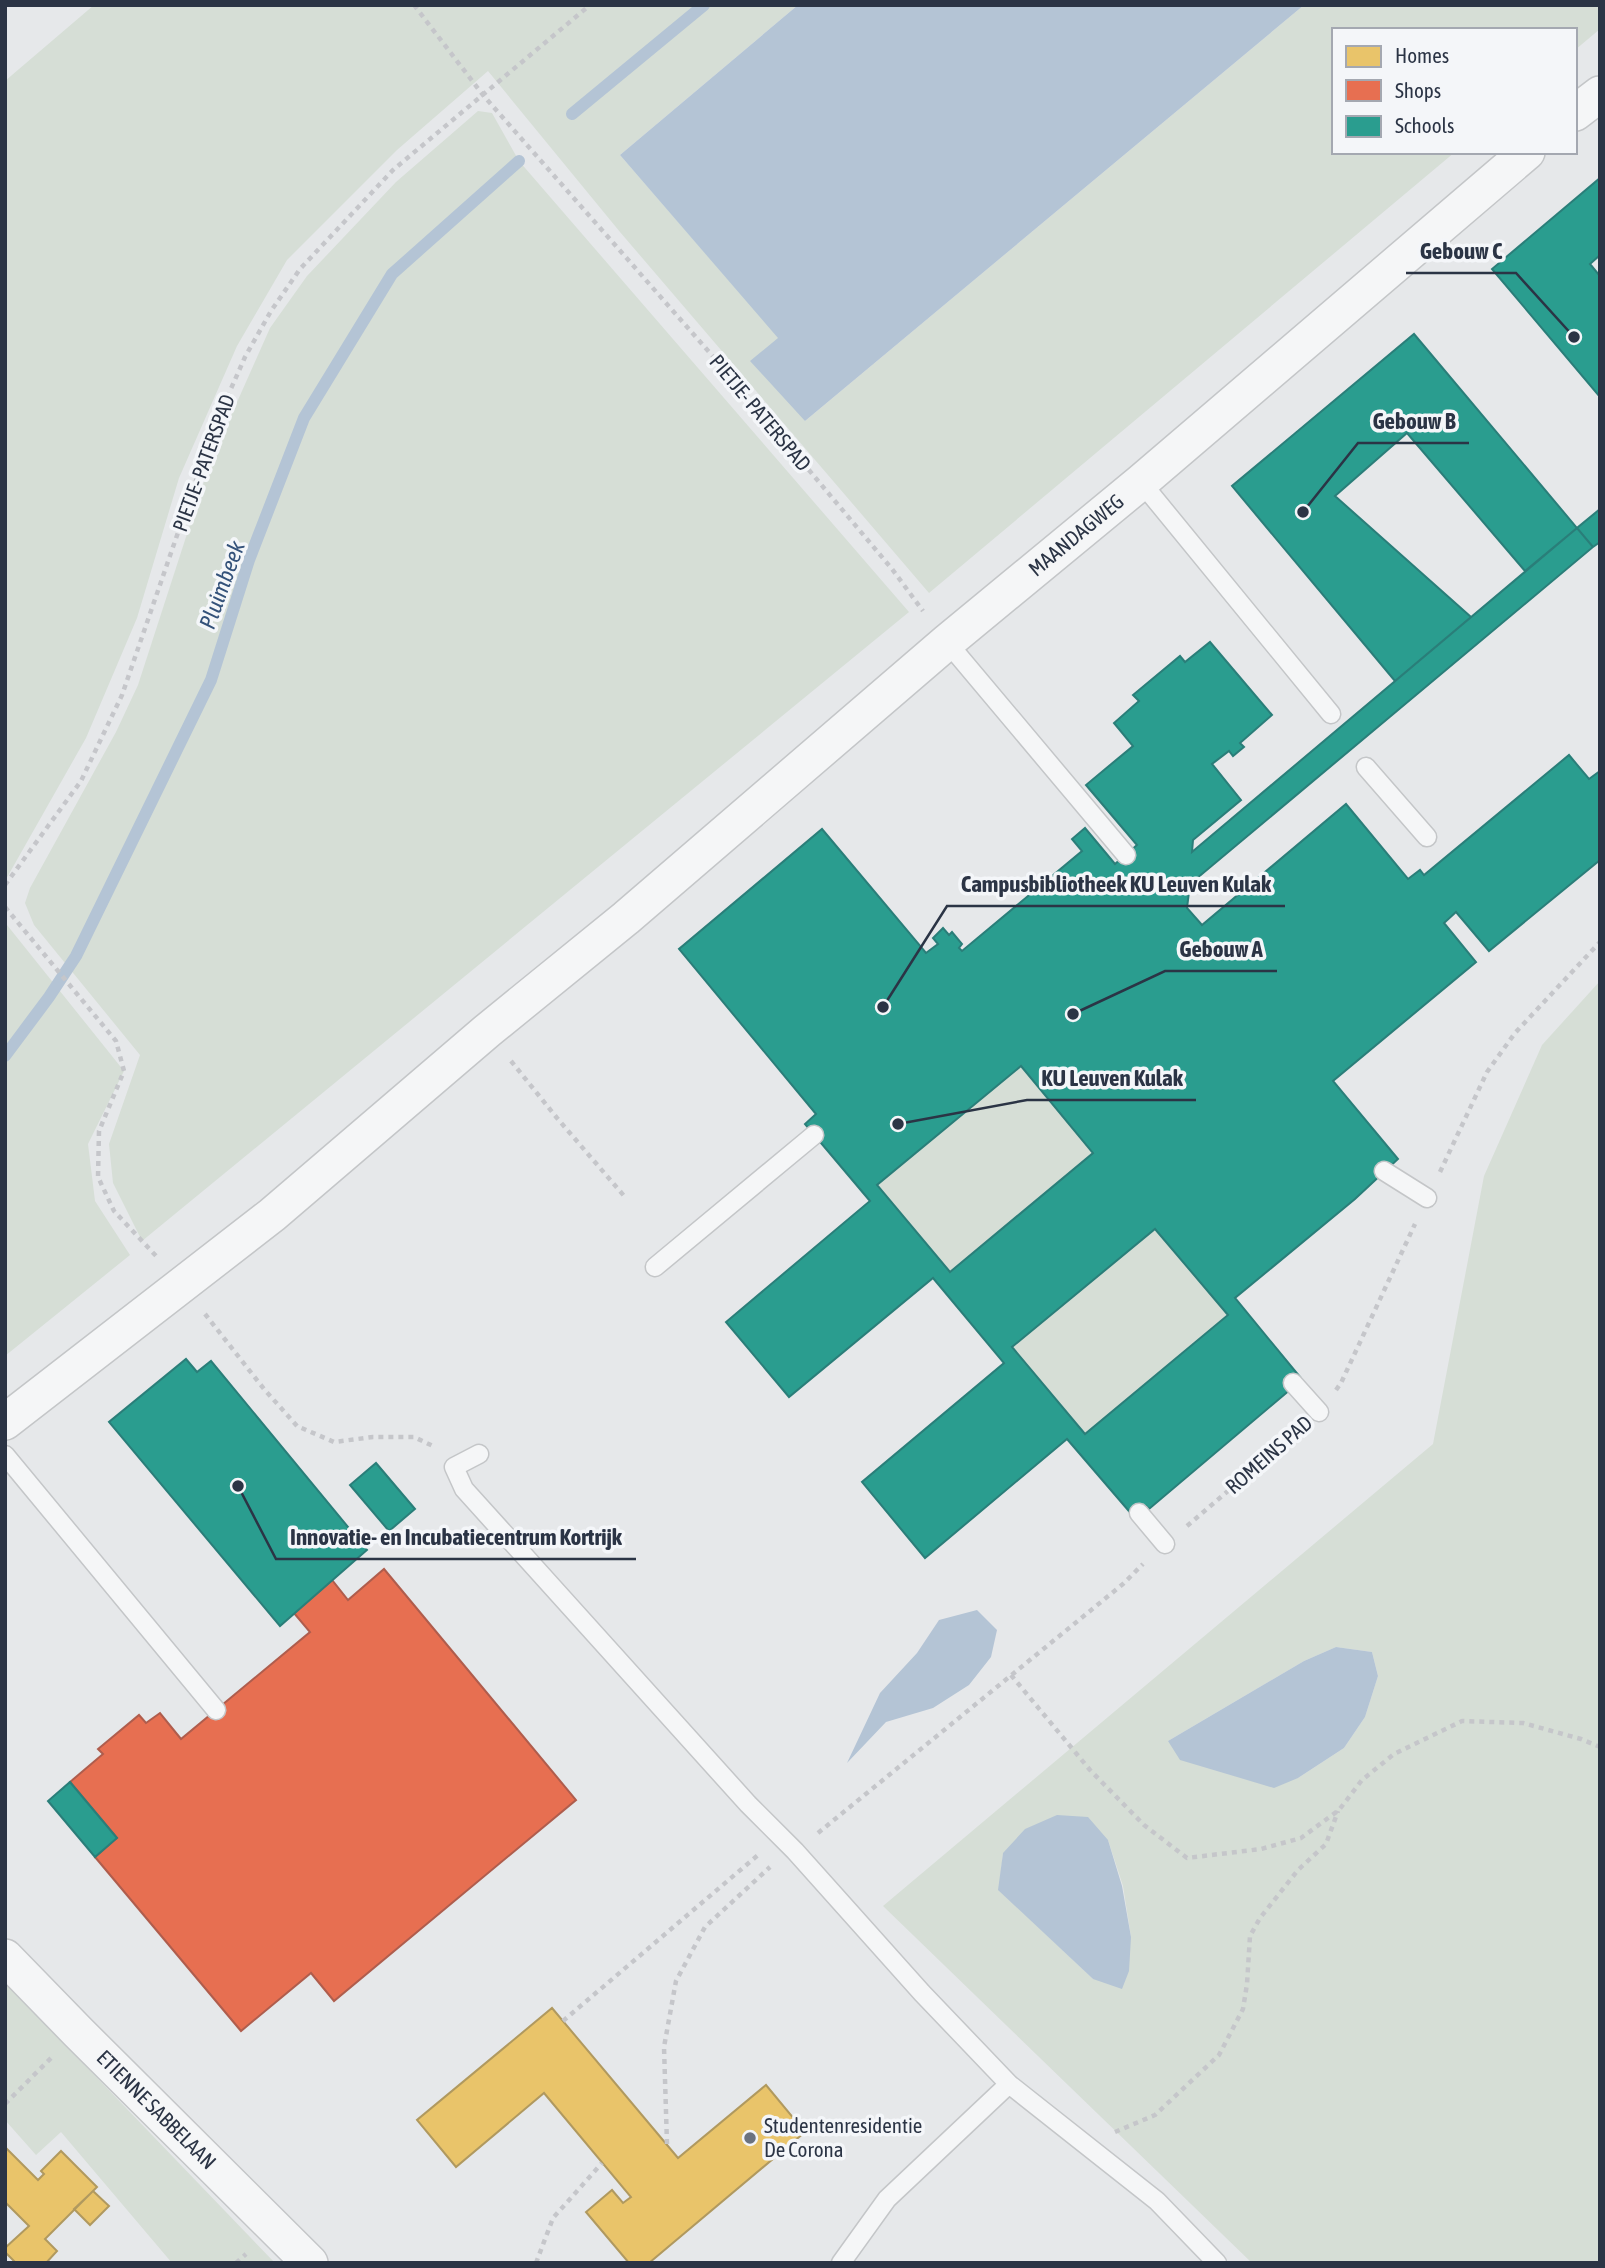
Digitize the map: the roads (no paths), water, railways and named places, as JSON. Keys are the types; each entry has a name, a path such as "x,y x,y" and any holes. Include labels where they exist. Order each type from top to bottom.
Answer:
{"street":[{"path":"1577,111 1600,94"},
{"name":"MAANDAGWEG","path":"5,1422 272,1215 487,1031 626,918 947,642 1141,482 1525,154"},
{"name":"ETIENNE SABBELAAN","path":"5,1957 310,2263"}],"lane":[{"path":"1141,482 1331,715"},
{"path":"947,642 1126,855"},
{"path":"1366,767 1427,837"},
{"path":"655,1267 814,1135"},
{"path":"1384,1171 1427,1198"},
{"path":"1293,1382 1320,1412"},
{"path":"479,1454 454,1467 464,1489 738,1793 1009,2084 1157,2201 1217,2263"},
{"path":"5,1455 216,1710"},
{"path":"1139,1513 1165,1544"},
{"path":"841,2263 887,2199 1009,2084"}],"water":[{"path":"798,5 1304,5 805,421 750,361 778,338 620,155"},
{"path":"977,1610 997,1630 991,1657 969,1685 933,1708 886,1722 847,1763 880,1693 917,1653 939,1620"},
{"path":"1336,1647 1372,1652 1378,1676 1365,1717 1344,1748 1298,1778 1274,1788 1180,1760 1168,1741 1304,1661"},
{"path":"1057,1815 1088,1817 1108,1840 1122,1886 1131,1937 1129,1971 1122,1989 1093,1979 998,1890 1003,1853 1025,1829"}],"waterway":[{"name":"Pluimbeek","path":"572,114 704,5"},
{"name":"Pluimbeek","path":"5,1056 76,956 211,680 249,560 304,418 392,274 519,161"}],"place":[{"name":"Gebouw C","path":"1574,337"},
{"name":"Gebouw B","path":"1303,512"},
{"name":"Campusbibliotheek KU Leuven Kulak","path":"883,1007"},
{"name":"Gebouw A","path":"1073,1014"},
{"name":"KU Leuven Kulak","path":"898,1124"},
{"name":"Innovatie- en Incubatiecentrum Kortrijk","path":"238,1486"},
{"name":"Studentenresidentie De Corona","path":"750,2138"}]}
